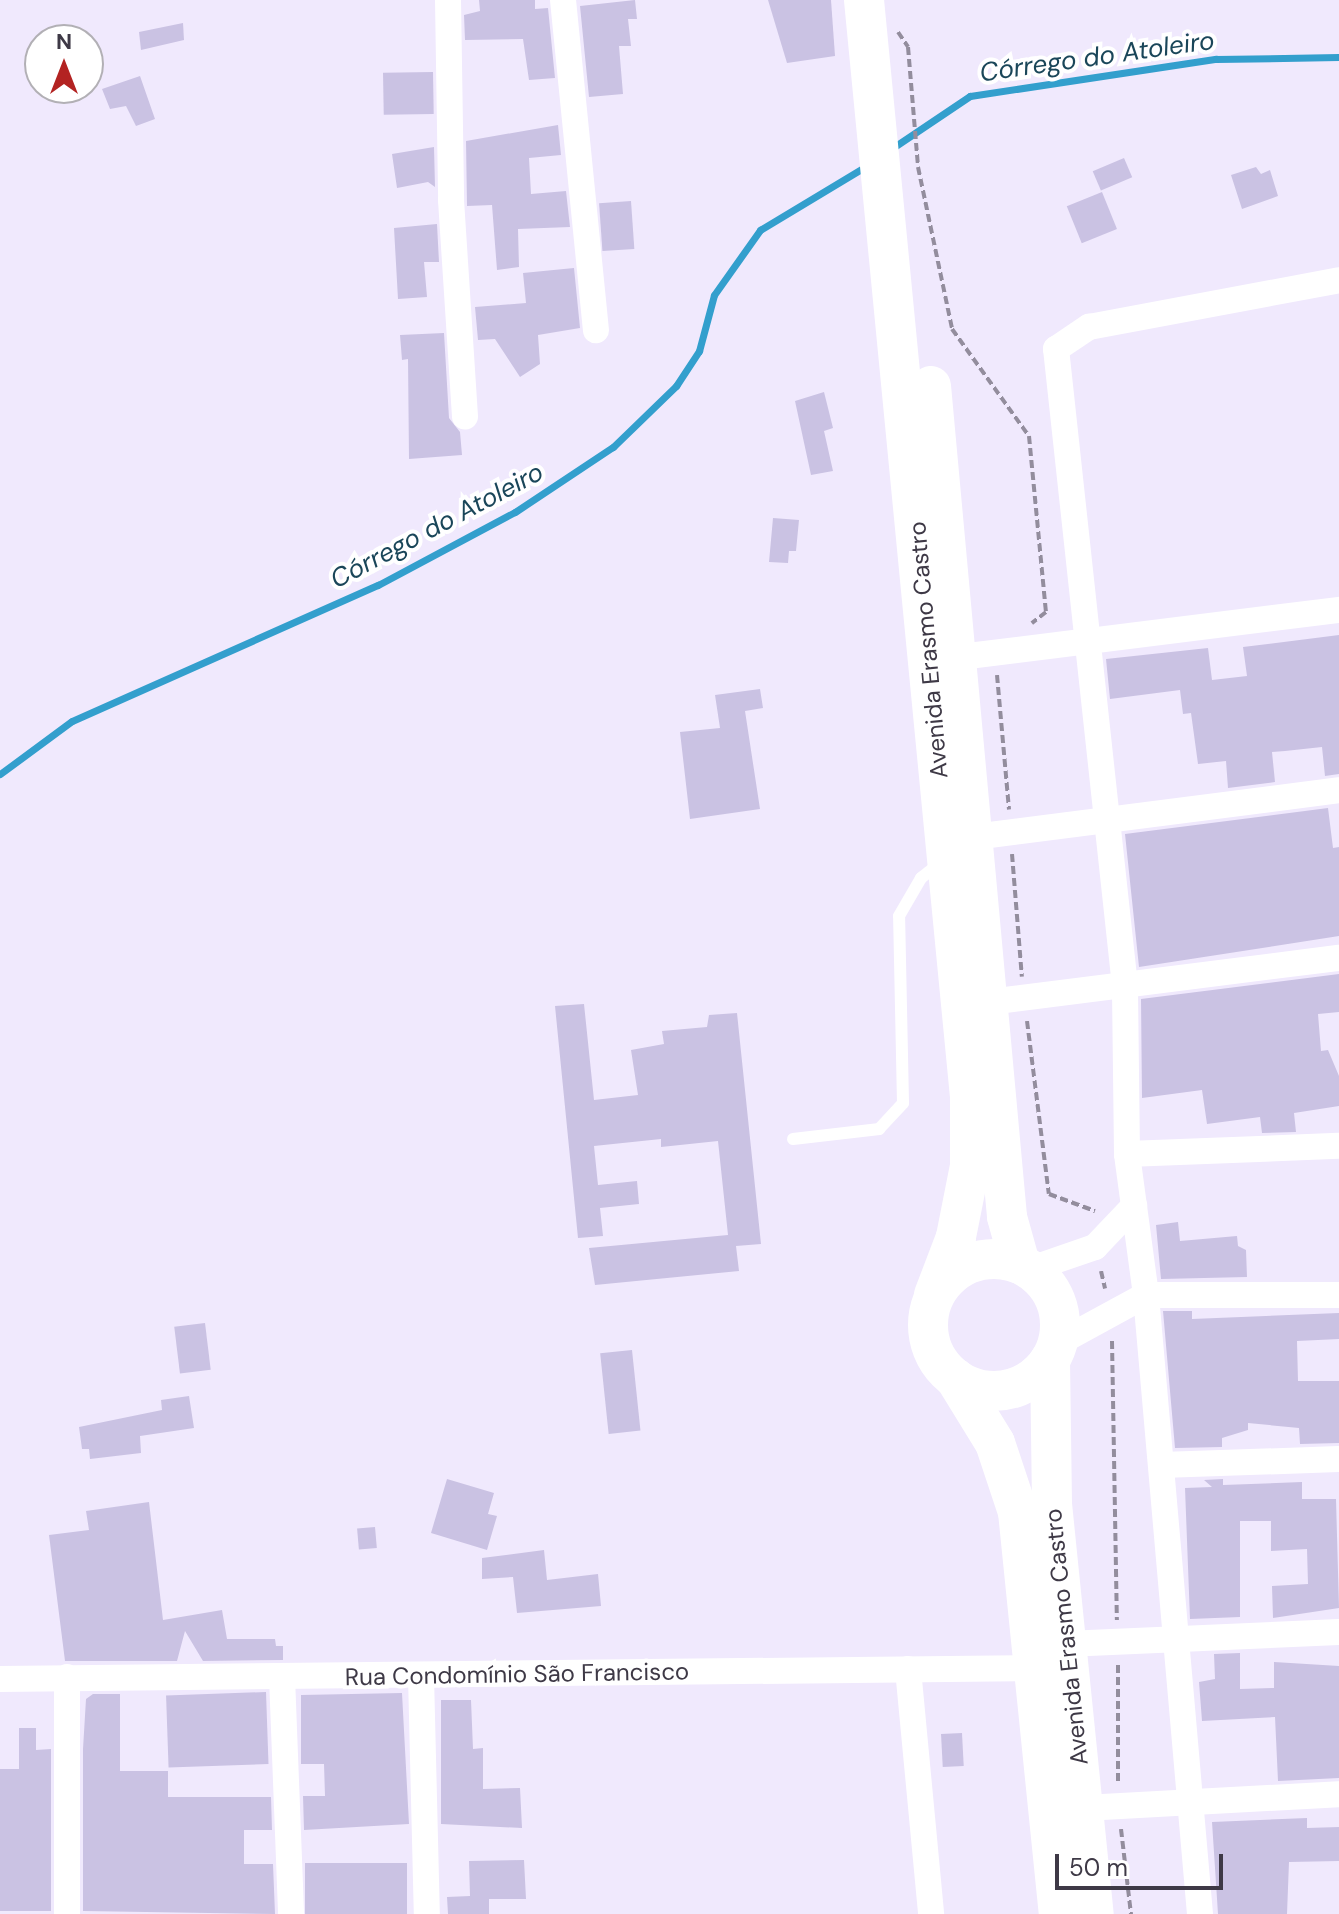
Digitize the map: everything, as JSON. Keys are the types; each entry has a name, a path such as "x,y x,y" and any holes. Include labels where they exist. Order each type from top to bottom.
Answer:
{"main road":[{"name":"Avenida Erasmo Castro","path":"881,7 897,198 977,842 1007,1000 1007,1217 1025,1266"},
{"name":"Avenida Erasmo Castro","path":"897,198 978,655 970,1166 956,1237 934,1295"},
{"path":"971,1262 1025,1266 1057,1301 1054,1351 1036,1376 996,1391 955,1378 930,1340 934,1295 971,1262"},
{"name":"Avenida Erasmo Castro","path":"1054,1351 1052,1504 1066,1644 1101,1806 1094,1914"},
{"name":"Avenida Erasmo Castro","path":"955,1378 995,1443 1018,1512 1059,1914"}],"street":[{"path":"448,0 451,200 465,417"},
{"path":"563,0 596,330"},
{"path":"1200,1914 1146,1295 1127,1154 1125,986 1104,817 1056,349 1089,327 1339,280"},
{"path":"978,655 1087,646 1339,610"},
{"path":"977,842 1104,817 1339,790"},
{"path":"1007,1000 1339,958"},
{"path":"1127,1154 1339,1146"},
{"path":"1025,1266 1095,1247 1122,1226 1134,1206"},
{"path":"1054,1351 1146,1295 1339,1295"},
{"path":"1161,1465 1339,1459"},
{"path":"1066,1644 1339,1632"},
{"name":"Rua Condomínio São Francisco","path":"0,1679 1034,1668"},
{"path":"908,1669 931,1914"},
{"path":"421,1676 427,1914"},
{"path":"67,1677 67,1914"},
{"path":"282,1677 291,1914"},
{"path":"1101,1806 1339,1794"}],"lane":[{"path":"793,1139 879,1129 903,1103 899,916 921,878 977,842"}],"path":[{"path":"881,7 908,47 918,167 952,329 1029,436 1046,612 978,655 977,842 1049,1194 1101,1213 1095,1247 1111,1315 1118,1640 1101,1806 1131,1914"}],"building":[{"path":"479,0 535,0 535,9 548,8 555,78 529,80 523,39 465,40 464,15 480,11"},
{"path":"635,0 637,19 628,19 631,46 619,46 623,94 589,97 580,6"},
{"path":"768,0 831,0 835,56 787,63"},
{"path":"183,23 184,40 141,50 139,32"},
{"path":"433,72 434,114 384,115 383,73"},
{"path":"140,76 155,119 136,126 126,106 110,109 104,88"},
{"path":"558,125 561,155 529,158 531,194 566,191 570,227 518,229 519,267 497,270 492,205 467,206 466,141"},
{"path":"434,147 435,187 428,182 397,188 392,154"},
{"path":"1124,158 1132,177 1101,191 1093,171"},
{"path":"1256,167 1261,174 1270,170 1278,196 1242,209 1231,175"},
{"path":"1102,192 1117,229 1082,243 1067,206"},
{"path":"631,201 634,249 602,251 599,203"},
{"path":"437,224 439,262 424,262 427,297 398,299 394,228"},
{"path":"574,268 580,328 538,335 540,364 520,377 495,339 478,340 475,307 526,303 523,273"},
{"path":"444,333 449,418 460,432 462,455 409,459 408,359 402,360 400,335"},
{"path":"824,392 833,428 824,431 833,471 811,475 795,401"},
{"path":"773,518 799,520 796,551 789,551 788,563 769,562"},
{"path":"1339,635 1339,774 1325,776 1322,747 1272,752 1275,782 1228,788 1226,761 1198,764 1191,713 1183,714 1180,690 1110,699 1106,659 1208,648 1212,680 1247,676 1243,647"},
{"path":"760,689 763,708 745,711 760,809 690,819 680,732 720,728 715,695"},
{"path":"1328,808 1333,848 1339,847 1339,936 1139,967 1125,834"},
{"path":"1339,974 1339,1012 1318,1014 1321,1051 1328,1050 1339,1076 1339,1106 1294,1113 1296,1132 1262,1133 1260,1117 1207,1124 1202,1090 1142,1098 1141,999"},
{"path":"584,1004 594,1100 638,1095 631,1050 664,1044 662,1031 707,1027 709,1015 737,1013 761,1244 736,1246 739,1271 595,1285 589,1248 728,1235 718,1141 661,1147 661,1139 594,1146 598,1185 637,1181 639,1204 600,1208 603,1236 578,1238 555,1006"},
{"path":"1178,1222 1180,1241 1237,1236 1238,1246 1246,1250 1247,1277 1161,1279 1156,1225"},
{"path":"1163,1311 1192,1311 1192,1319 1339,1313 1339,1339 1297,1341 1298,1381 1339,1381 1339,1443 1300,1444 1299,1428 1248,1423 1248,1430 1222,1438 1222,1447 1175,1448"},
{"path":"205,1323 211,1370 180,1373 174,1327"},
{"path":"632,1350 640,1431 609,1434 600,1353"},
{"path":"189,1396 194,1428 140,1436 141,1453 90,1459 89,1449 82,1449 79,1427 162,1410 161,1400"},
{"path":"447,1479 494,1493 488,1514 497,1516 487,1550 431,1533"},
{"path":"1223,1479 1223,1485 1302,1482 1302,1499 1336,1499 1339,1608 1273,1618 1272,1586 1308,1584 1307,1549 1271,1551 1271,1521 1240,1521 1240,1617 1190,1619 1185,1488 1212,1487 1204,1480"},
{"path":"149,1502 163,1620 222,1610 227,1639 275,1639 276,1646 283,1646 283,1660 203,1661 185,1631 177,1661 65,1661 49,1535 89,1530 86,1511"},
{"path":"375,1527 377,1548 359,1549 357,1529"},
{"path":"544,1550 547,1580 598,1574 601,1606 517,1613 513,1577 482,1579 482,1558"},
{"path":"1240,1653 1240,1689 1274,1688 1274,1662 1339,1666 1339,1778 1278,1781 1275,1717 1202,1721 1199,1682 1215,1679 1214,1654"},
{"path":"266,1692 269,1764 169,1767 166,1695"},
{"path":"402,1693 409,1824 304,1830 303,1796 325,1796 324,1764 301,1764 301,1695"},
{"path":"93,1694 120,1694 120,1771 168,1771 168,1797 271,1797 272,1830 244,1830 244,1864 273,1864 275,1914 83,1911 83,1749 86,1699"},
{"path":"441,1700 471,1700 473,1749 483,1748 483,1789 520,1788 522,1828 441,1824"},
{"path":"19,1728 36,1728 36,1750 51,1749 51,1911 0,1911 0,1769 19,1769"},
{"path":"962,1733 964,1766 943,1767 941,1734"},
{"path":"1307,1818 1307,1828 1339,1827 1339,1861 1289,1862 1287,1914 1218,1914 1212,1822"},
{"path":"524,1860 526,1899 489,1899 489,1914 448,1914 447,1897 470,1896 469,1861"},
{"path":"305,1863 407,1863 407,1914 305,1914"}],"waterway":[{"name":"Córrego do Atoleiro","path":"891,149 970,96 1216,59 1339,57"},
{"name":"Córrego do Atoleiro","path":"0,774 72,721 378,585 515,512 613,447 676,386 699,351 714,295 760,230 868,165"}]}
